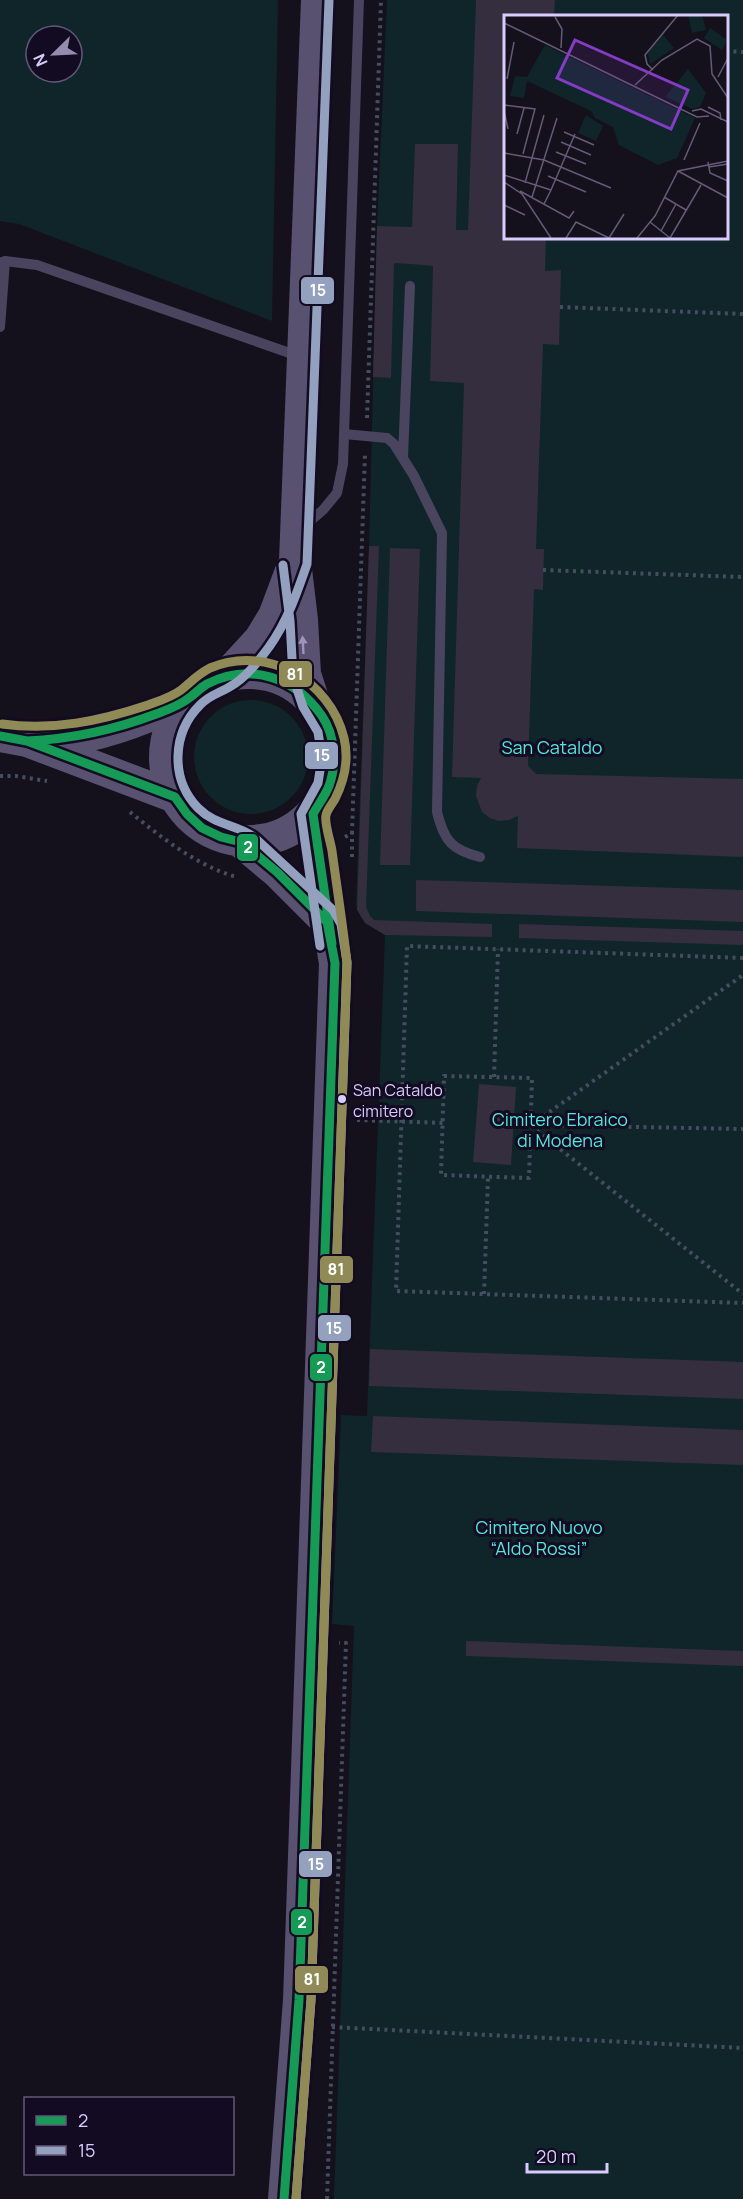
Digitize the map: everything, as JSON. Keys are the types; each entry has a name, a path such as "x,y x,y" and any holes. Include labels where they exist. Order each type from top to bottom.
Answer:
{"street":[{"path":"186,700 174,717 167,737 164,757 167,778 175,797 187,814 202,828 221,837 241,842 261,841 280,836 298,827 313,814 329,788 334,758 329,728 314,702 305,674 295,547 317,0"},
{"path":"227,675 260,639 274,616 295,547"},
{"path":"14,739 85,736 151,716 186,700 205,685 227,675 251,672 274,676 296,686 314,702"},
{"path":"14,739 175,797"},
{"path":"284,2199 299,2000 335,963 327,922 321,849 313,814"},
{"path":"241,842 277,872 327,922"}],"lane":[{"path":"295,547 337,493 344,464 359,0"},
{"path":"0,327 2,262 37,265 304,358"},
{"path":"403,458 410,286"},
{"path":"344,434 387,438 394,444 414,476 442,533 436,812 446,836 456,849 480,857"}],"path":[{"path":"728,51 743,52"},
{"path":"560,308 743,314"},
{"path":"543,570 743,577"},
{"path":"743,958 407,946 396,1291 743,1303"},
{"path":"494,1077 498,950"},
{"path":"530,1125 743,975"},
{"path":"444,1076 532,1078 528,1178 441,1175 443,1123 444,1076"},
{"path":"355,1120 443,1123"},
{"path":"530,1125 743,1129"},
{"path":"530,1125 743,1294"},
{"path":"484,1294 488,1177"},
{"path":"327,2199 346,1643"},
{"path":"332,2027 743,2048"}],"green space":[{"path":"0,0 278,0 272,321 19,224 0,221"},
{"path":"387,0 743,0 743,2199 334,2199 354,1626 332,1624 341,1415 367,1416 385,935 365,923 356,905 369,546 377,226"},
{"path":"251,700 273,704 291,717 304,735 308,757 304,779 291,797 273,810 251,814 229,810 211,797 198,779 194,757 198,735 211,717 229,704"}],"building":[{"path":"476,0 555,0 554,15 504,15 504,238 546,238 545,271 561,270 559,345 543,344 536,549 544,549 543,590 534,589 528,766 536,774 743,779 743,857 517,848 518,816 499,821 490,818 482,812 476,796 481,778 452,777 464,383 430,381 433,266 394,263 391,378 373,377 377,226 412,227 415,144 458,144 456,230 468,230"},
{"path":"369,546 379,546 366,907 374,920 492,924 492,937 385,935 365,923 357,910"},
{"path":"390,548 420,549 410,865 380,865"},
{"path":"416,880 743,890 743,922 416,911"},
{"path":"519,924 743,931 743,945 519,938"},
{"path":"479,1084 516,1087 511,1165 473,1162"},
{"path":"370,1349 743,1362 743,1399 369,1386"},
{"path":"373,1416 743,1430 743,1465 371,1452"},
{"path":"466,1641 743,1651 743,1666 466,1656"}],"transit line":[{"name":"15","path":"296,2199 311,2000 347,962 341,924 333,910 254,837 219,822 198,808 183,784 178,756 184,729 200,705 242,678 269,647 286,617 307,564 329,0"},
{"name":"15","path":"283,565 290,621 293,677 303,707 318,732 322,758 318,783 301,814 320,946"},
{"name":"81","path":"2,724 58,725 112,716 170,697 210,668 231,662 253,661 273,664 293,672 310,684 325,699 337,717 344,738 346,762 343,777 326,819 347,963 311,2000 296,2199"},
{"name":"2","path":"27,741 77,736 140,720 177,706 207,684 223,677 239,674 270,677 299,691 322,716 330,732 334,759 332,777 313,814"},
{"name":"2","path":"0,736 27,741 175,797 187,814 202,828 221,837 241,842 277,872 327,922 335,963 299,2000 284,2199"},
{"name":"2","path":"313,814 332,944"}],"place":[{"name":"San Cataldo cimitero","path":"342,1099"}],"park label":[{"name":"San Cataldo","path":"552,748"},
{"name":"Cimitero Ebraico di Modena","path":"560,1130"},
{"name":"Cimitero Nuovo “Aldo Rossi”","path":"539,1538"}]}
